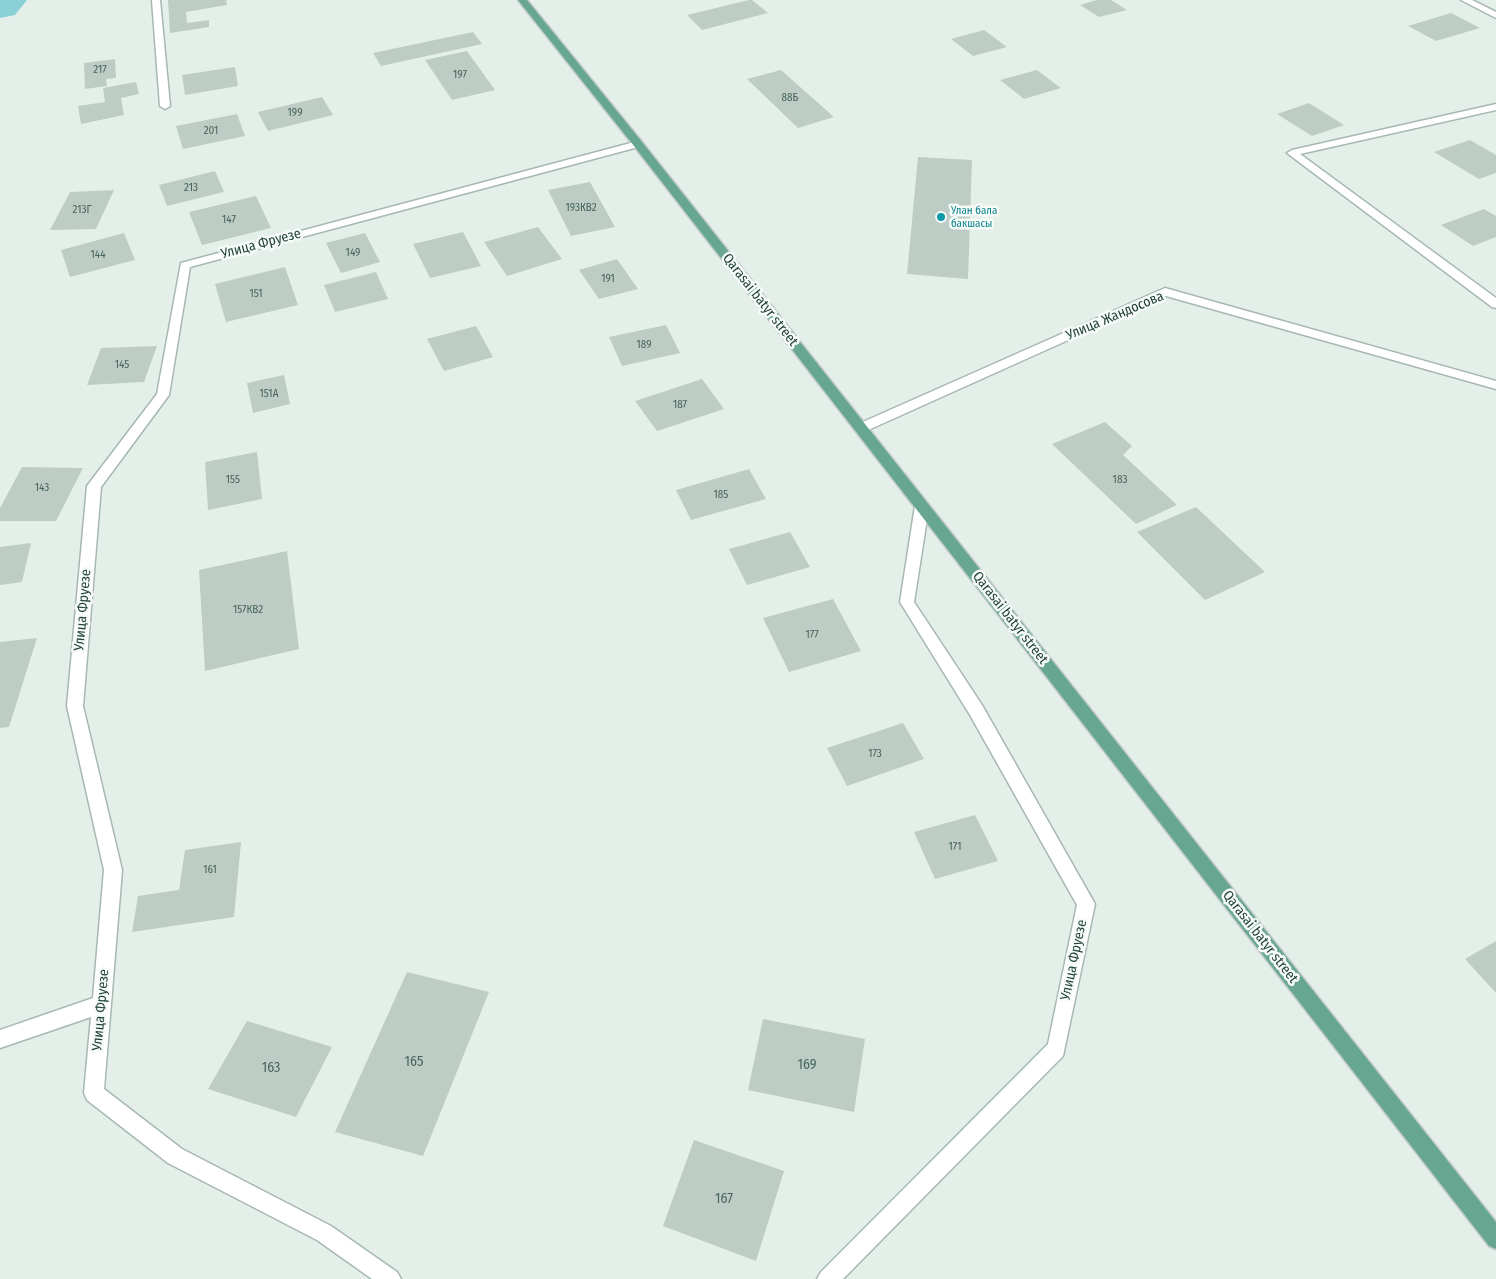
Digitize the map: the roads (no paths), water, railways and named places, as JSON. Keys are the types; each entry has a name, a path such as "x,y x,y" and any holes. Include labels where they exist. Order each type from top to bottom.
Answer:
{"main road":[{"name":"Qarasai batyr street","path":"522,0 638,144 1496,1239"}],"street":[{"path":"156,0 165,106"},
{"path":"1465,0 1496,15"},
{"path":"1496,107 1292,154 1496,304"},
{"name":"Улица Фруезе","path":"390,1279 324,1233 175,1156 94,1093 113,870 75,706 94,486 163,395 185,265 638,144"},
{"name":"Улица Жандосова","path":"861,428 1165,292 1496,385"},
{"name":"Улица Фруезе","path":"828,1279 1056,1049 1086,904 976,710 907,602 922,506"},
{"path":"0,1039 102,1004"}],"waterway":[{"path":"0,6 6,0"}],"place":[{"name":"Улан бала бакшасы","path":"941,217"}]}
